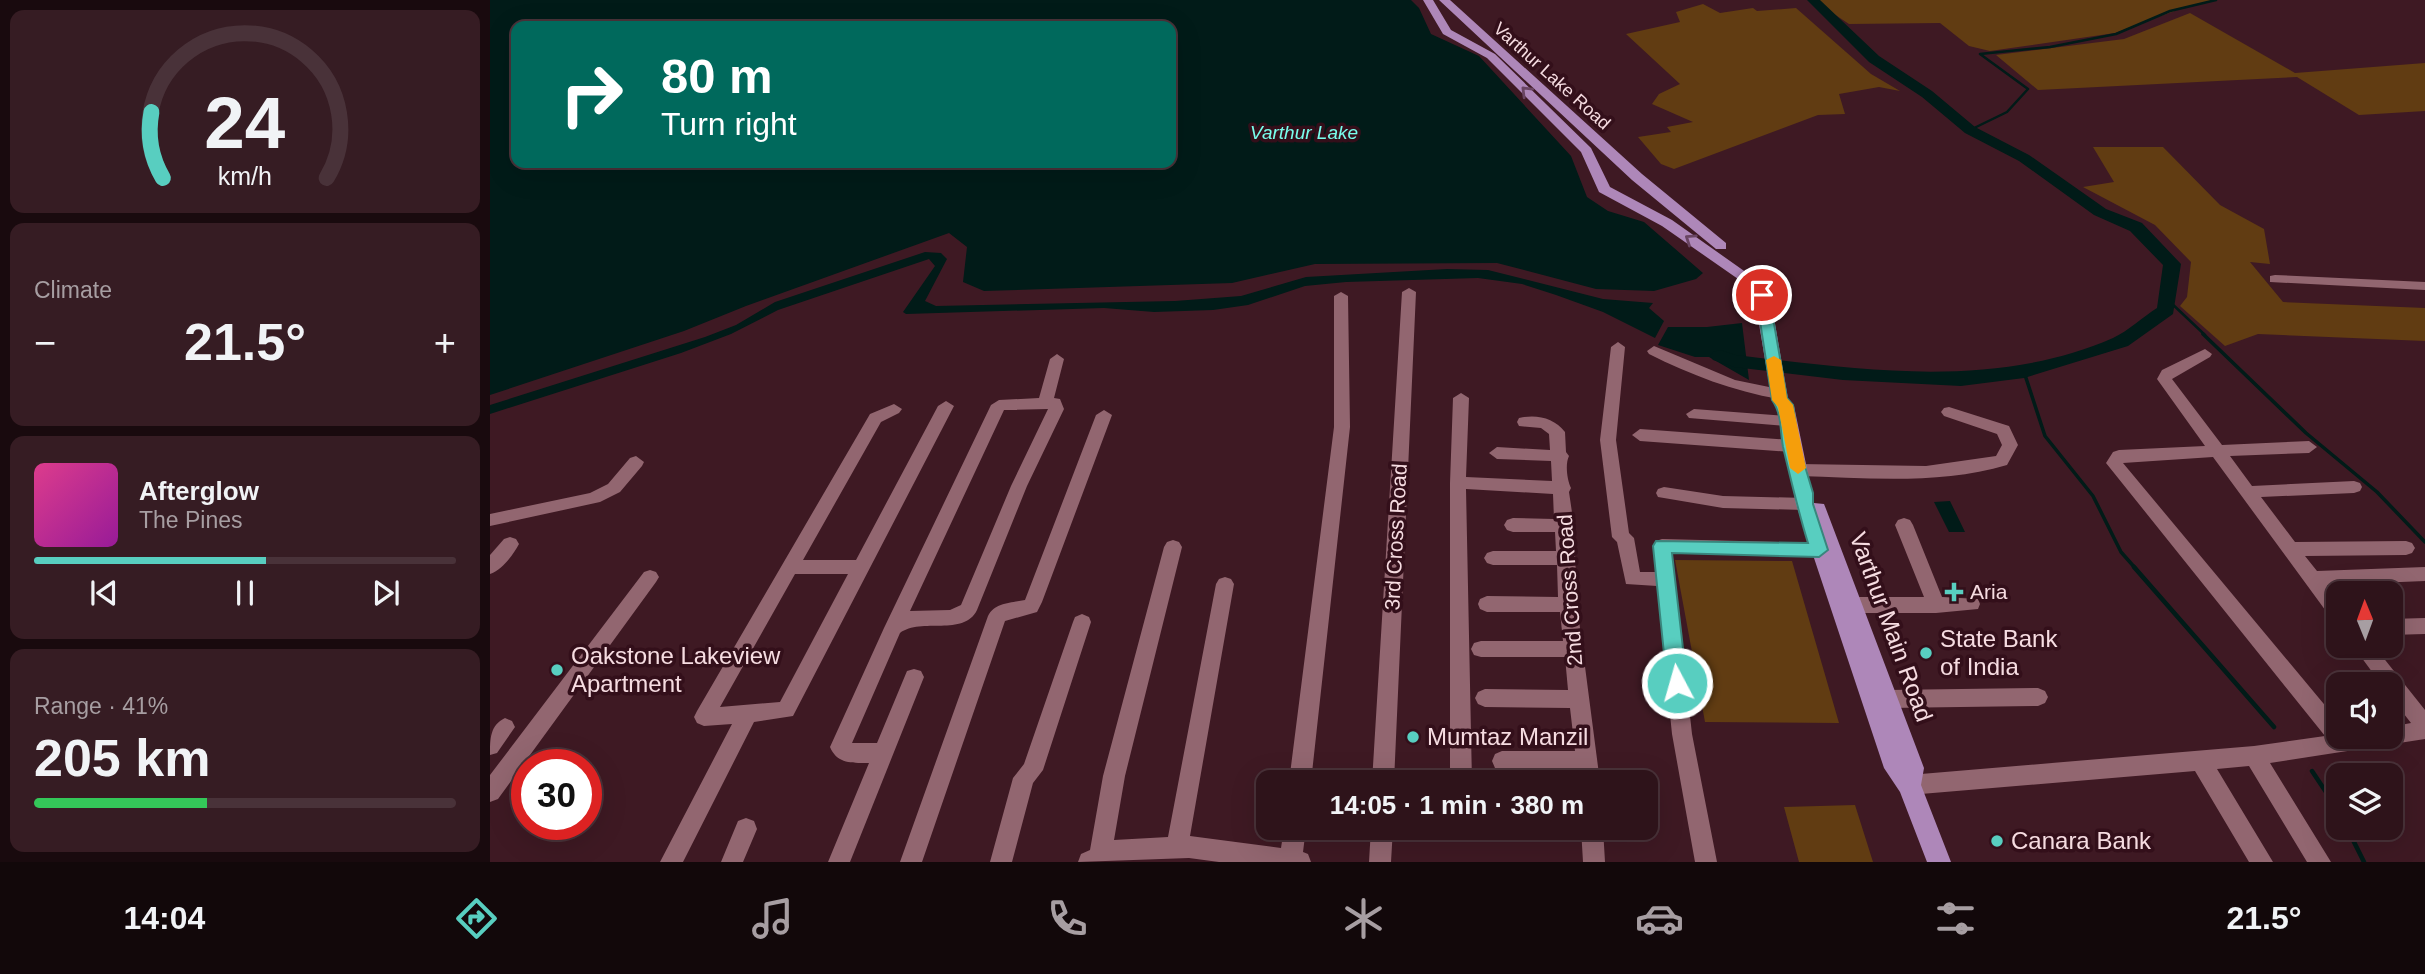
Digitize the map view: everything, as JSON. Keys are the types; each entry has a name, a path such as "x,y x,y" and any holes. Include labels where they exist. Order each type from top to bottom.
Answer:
{"main road":[{"name":"Varthur Lake Road","path":"1428,0 1447,32 1491,56 1587,151 1604,189 1667,223 1764,290"},
{"name":"Varthur Lake Road","path":"1444,0 1686,220 1752,268 1764,290"},
{"name":"Varthur Main Road","path":"1764,290 1791,446 1819,550 1896,768 1909,785 1939,862"},
{"name":"Varthur Main Road","path":"1805,498 1817,508 1854,605 1913,768 1909,785"}],"street":[{"path":"2275,279 2425,285"},
{"name":"3rd Cross Road","path":"1384,770 1409,292"},
{"path":"1301,770 1342,427 1341,296"},
{"path":"1618,347 1608,440 1621,537 1625,538 1632,579 1666,579"},
{"path":"1654,351 1702,374 1746,390 1783,397"},
{"path":"2206,354 2167,373 2164,379 2326,597"},
{"path":"1045,404 1057,359"},
{"path":"1694,414 1783,397"},
{"path":"1461,398 1458,483 1461,770"},
{"path":"881,753 847,753 840,747 893,628 999,405 1055,403 1056,409 1019,486 970,607 956,617 906,619 893,628"},
{"path":"894,409 875,418 704,716 786,710 946,406"},
{"path":"1799,470 1945,469 1978,467 2001,461 2010,445 2003,430 1949,412"},
{"path":"911,862 997,616 1005,611 1030,607 1033,602 1104,415"},
{"name":"2nd Cross Road","path":"1525,422 1545,423 1557,432 1561,456 1568,605 1588,770"},
{"path":"1640,435 1791,446"},
{"path":"2308,447 2119,456 2114,463 2326,722"},
{"path":"1497,453 1561,456"},
{"path":"490,520 594,498 614,488 636,462"},
{"path":"1458,483 1563,488"},
{"path":"2247,492 2354,487"},
{"path":"1664,493 1723,502 1805,498"},
{"path":"1513,525 1565,526"},
{"path":"1904,526 1936,605"},
{"path":"490,567 510,544"},
{"path":"1706,862 1682,734 1662,546 1819,550"},
{"path":"1095,859 1174,547"},
{"path":"2289,550 2406,548"},
{"path":"1493,558 1564,558"},
{"path":"789,567 861,567"},
{"path":"2311,578 2425,574"},
{"path":"490,792 650,577"},
{"path":"1184,852 1225,584"},
{"path":"1488,604 1568,605"},
{"path":"1854,605 1971,604"},
{"path":"1001,862 1024,778 1032,770 1082,622"},
{"path":"2403,627 2425,626"},
{"path":"1481,649 1574,649"},
{"path":"2372,658 2425,727 2403,732"},
{"path":"839,862 914,677"},
{"path":"1888,699 2038,697"},
{"path":"1485,698 1580,699"},
{"path":"671,862 748,714"},
{"path":"490,746 505,727"},
{"path":"1909,785 2202,761 2326,746"},
{"path":"2254,756 2320,862"},
{"path":"1502,761 1572,770"},
{"path":"2202,761 2262,862"},
{"path":"732,862 746,829"},
{"path":"1095,859 1119,849 1248,853 1296,860 1295,840"},
{"path":"1380,862 1381,840"},
{"path":"1593,840 1594,862"}],"shaded area":[{"path":"1813,0 2217,0 2180,9 2115,33 1990,51 1969,46 1940,23 1849,24"},
{"path":"1703,4 1720,13 1753,8 1757,11 1796,8 1871,74 1900,91 1879,87 1839,94 1845,114 1818,115 1674,169 1661,164 1638,137 1671,132 1667,127 1693,122 1652,104 1659,94 1680,84 1626,34 1680,22 1676,12"},
{"path":"2190,13 2295,73 2425,63 2425,111 2359,115 2297,77 2038,90 1996,55 2124,39"},
{"path":"2093,147 2163,147 2220,205 2264,229 2270,264 2250,262 2283,302 2425,308 2425,341 2258,334 2225,346 2180,306 2187,297 2191,262 2155,225 2083,187 2114,182"},
{"path":"1675,560 1792,561 1839,723 1705,722"},
{"path":"1855,805 1873,862 1799,862 1784,807"}],"water":[{"name":"Varthur Lake","path":"490,0 1411,0 1419,8 1431,34 1479,56 1571,156 1587,197 1608,211 1644,222 1703,273 1696,279 1654,291 1596,289 1497,263 1315,264 1232,283 984,291 963,282 967,247 949,233 684,331 490,395"},
{"path":"925,252 941,253 947,259 925,301 936,306 1175,301 1241,296 1306,277 1447,269 1488,270 1603,299 1653,303 1649,308 1664,321 1655,338 1603,312 1556,295 1522,284 1478,278 1346,282 1305,286 1248,305 1213,310 1154,312 1104,308 906,314 903,312 935,266 929,259 778,310 731,334 681,353 490,414 490,405 705,337 736,325 775,302"},
{"path":"1742,323 1749,380 1709,357 1695,357 1658,345 1668,327 1707,327"},
{"path":"1950,501 1965,532 1949,532 1934,502"}],"waterway":[{"path":"1720,356 1734,361 1843,374 1961,379 2024,372 2121,342 2166,310 2172,264 2136,227 2100,212 2024,158 1970,130 1927,94 1874,59 1813,0"},
{"path":"1970,130 2007,112 2028,89 1980,54 2050,47 2116,34 2170,11 2216,0"},
{"path":"2168,300 2205,335"},
{"path":"2203,334 2306,433 2377,492 2425,542"},
{"path":"2024,372 2045,436 2093,496 2121,552 2136,569"},
{"path":"2134,567 2274,727"},
{"path":"2312,771 2326,792"},
{"path":"2353,840 2364,862"}],"slow traffic":[{"path":"1774,360 1780,400 1785,405 1791,446 1798,468"}],"place":[{"name":"Aria","path":"1954,592"},
{"name":"State Bank of India","path":"1926,653"},
{"name":"Oakstone Lakeview Apartment","path":"557,670"},
{"name":"Mumtaz Manzil","path":"1413,737"},
{"name":"Canara Bank","path":"1997,841"}],"route":[{"path":"1677,683 1662,546 1819,550 1791,446 1785,405 1780,400 1762,295"}]}
